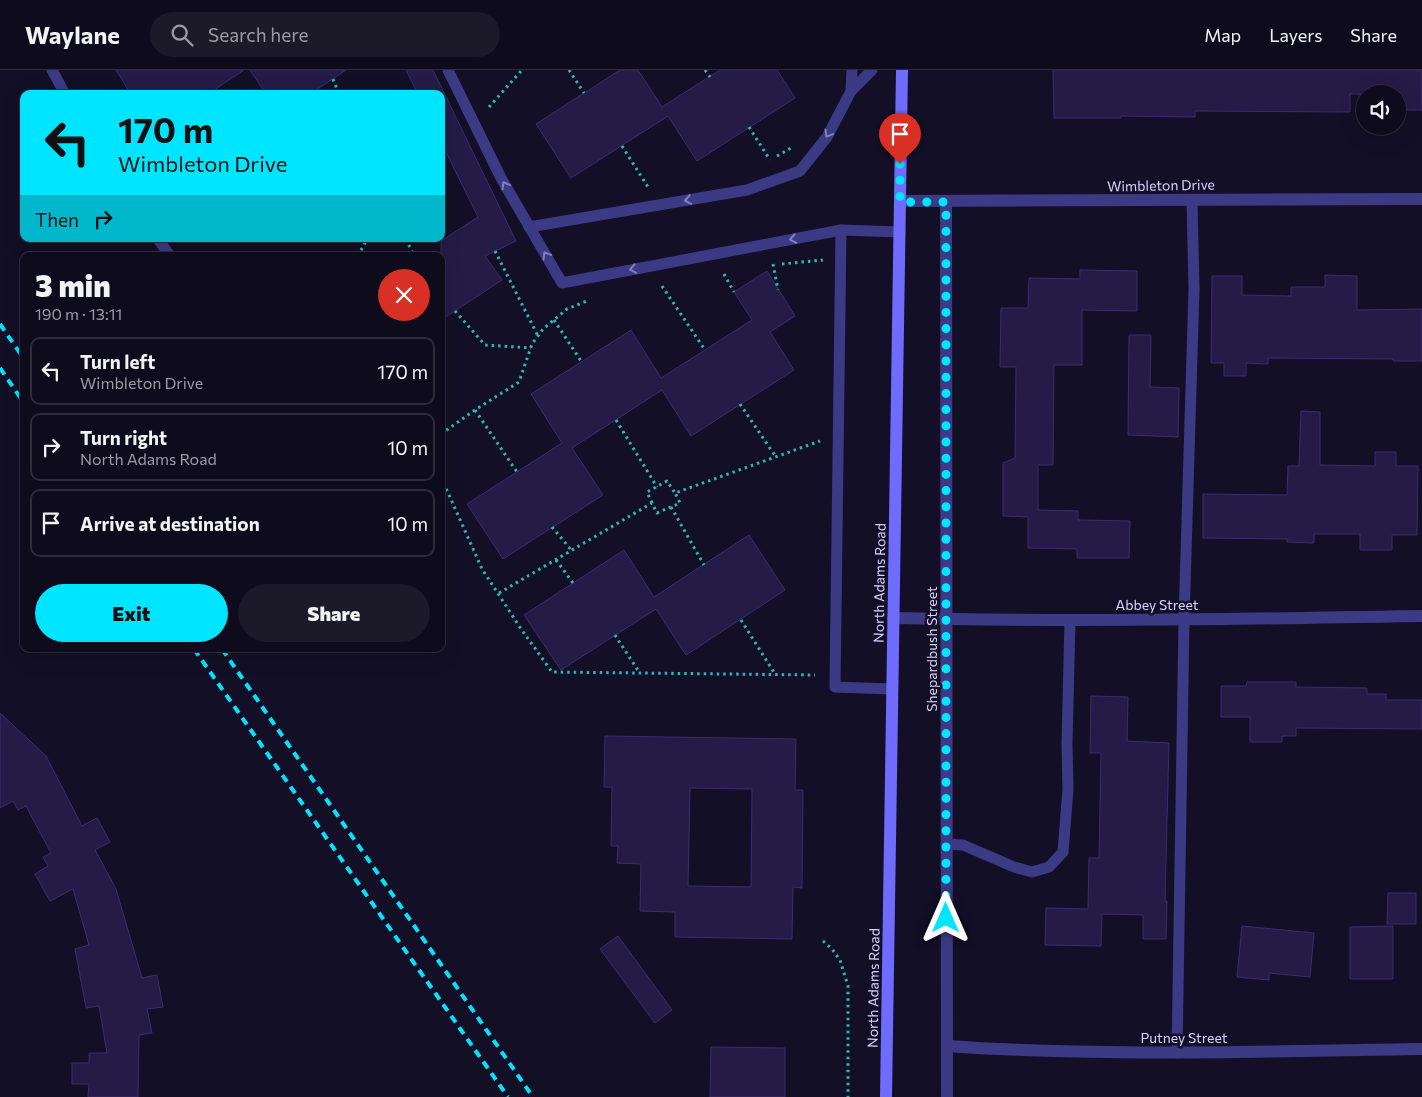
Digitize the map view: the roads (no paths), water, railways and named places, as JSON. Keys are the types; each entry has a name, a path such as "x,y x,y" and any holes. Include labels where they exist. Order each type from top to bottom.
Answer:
{"main road":[{"name":"North Adams Road","path":"886,1097 902,70"}],"street":[{"name":"Wimbleton Drive","path":"900,202 1422,199"},
{"name":"Shepardbush Street","path":"946,202 947,1097"},
{"name":"Abbey Street","path":"893,618 1184,620 1422,616"},
{"name":"Putney Street","path":"947,1046 1011,1051 1177,1053 1422,1049"}],"lane":[{"path":"52,70 64,90"},
{"path":"448,70 474,124 529,227 562,282 841,230 900,232"},
{"path":"851,91 852,70"},
{"path":"529,227 747,190 800,171 827,137 851,91 872,70"},
{"path":"1177,1053 1176,1011 1184,620 1194,289 1192,200"},
{"path":"841,230 834,687 892,689"},
{"path":"946,844 963,845 1014,867 1032,872 1049,867 1063,852 1068,789 1067,744 1070,620"}],"railway":[{"path":"0,324 20,353"},
{"path":"0,368 20,397"},
{"path":"196,652 508,1097"},
{"path":"224,652 533,1097"}]}
